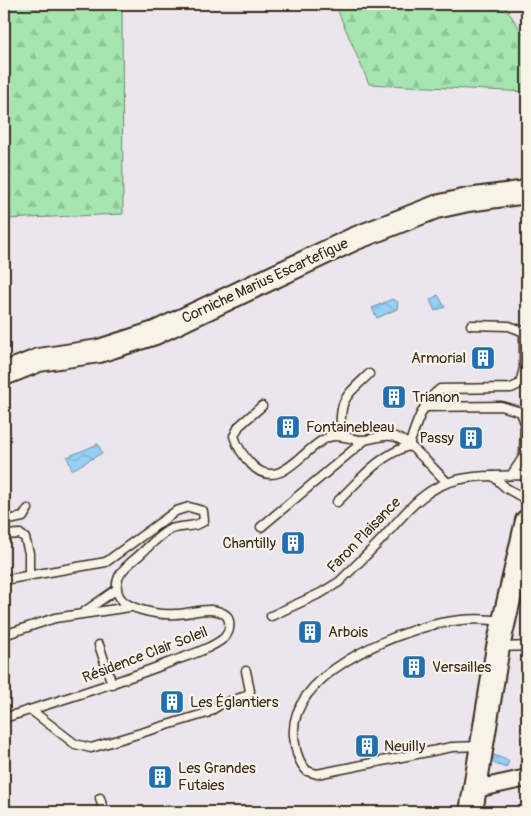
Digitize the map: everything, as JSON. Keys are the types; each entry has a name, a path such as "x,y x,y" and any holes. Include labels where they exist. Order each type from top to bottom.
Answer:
{"main road":[{"name":"Corniche Marius Escartefigue","path":"4,374 39,360 100,351 155,333 354,239 436,207 468,200 527,192"},
{"path":"471,812 498,647 527,522"}],"street":[{"path":"476,789 527,778"}],"lane":[{"path":"337,502 382,458 391,452 409,446 426,407 434,394 443,388 511,388 521,382 524,368 524,335 522,331 509,326 471,326"},
{"path":"341,436 342,404 345,398 369,374"},
{"path":"262,406 240,426 234,436 249,462 263,472 272,473 288,468 323,439 333,436 365,440 391,436 409,446 446,482"},
{"path":"426,407 502,406 521,412 525,423 524,456 512,474"},
{"path":"261,527 365,440"},
{"name":"Faron Plaisance","path":"271,616 321,593 338,582 364,558 412,504 426,492 446,482 470,476 527,475"},
{"path":"493,476 506,488 527,500"},
{"path":"4,580 106,562 176,511 189,507 203,511 205,519 202,522 169,531 126,566 116,590 84,612"},
{"path":"4,521 22,517 28,509"},
{"path":"4,535 20,534 25,538 29,553 29,576"},
{"path":"116,590 123,602 131,607"},
{"path":"4,635 55,618 84,612 131,607"},
{"name":"Résidence Clair Soleil","path":"4,718 112,684 201,650 224,638 228,630 227,616 216,611 173,614 131,607"},
{"path":"482,746 452,747 318,774 307,771 298,757 294,724 301,702 314,686 341,665 373,646 421,627 443,622 469,620 504,622"},
{"path":"99,645 112,684"},
{"path":"498,647 527,646"},
{"path":"31,710 75,744 91,748 211,712 221,704 246,696 250,692 246,671"},
{"path":"100,798 104,812"}],"green space":[{"path":"4,4 122,4 123,214 4,219"},
{"path":"335,4 503,4 527,39 527,92 369,84"}],"water":[{"path":"438,295 445,307 435,311 430,300"},
{"path":"392,299 398,302 397,309 377,318 372,308"},
{"path":"98,444 102,453 72,470 67,457"},
{"path":"494,755 509,761 506,768 491,762"}],"place":[{"name":"Armorial","path":"483,358"},
{"name":"Trianon","path":"394,397"},
{"name":"Fontainebleau","path":"288,427"},
{"name":"Passy","path":"471,438"},
{"name":"Chantilly","path":"293,543"},
{"name":"Arbois","path":"310,632"},
{"name":"Versailles","path":"414,667"},
{"name":"Les Églantiers","path":"172,702"},
{"name":"Neuilly","path":"367,746"},
{"name":"Les Grandes Futaies","path":"160,777"}]}
